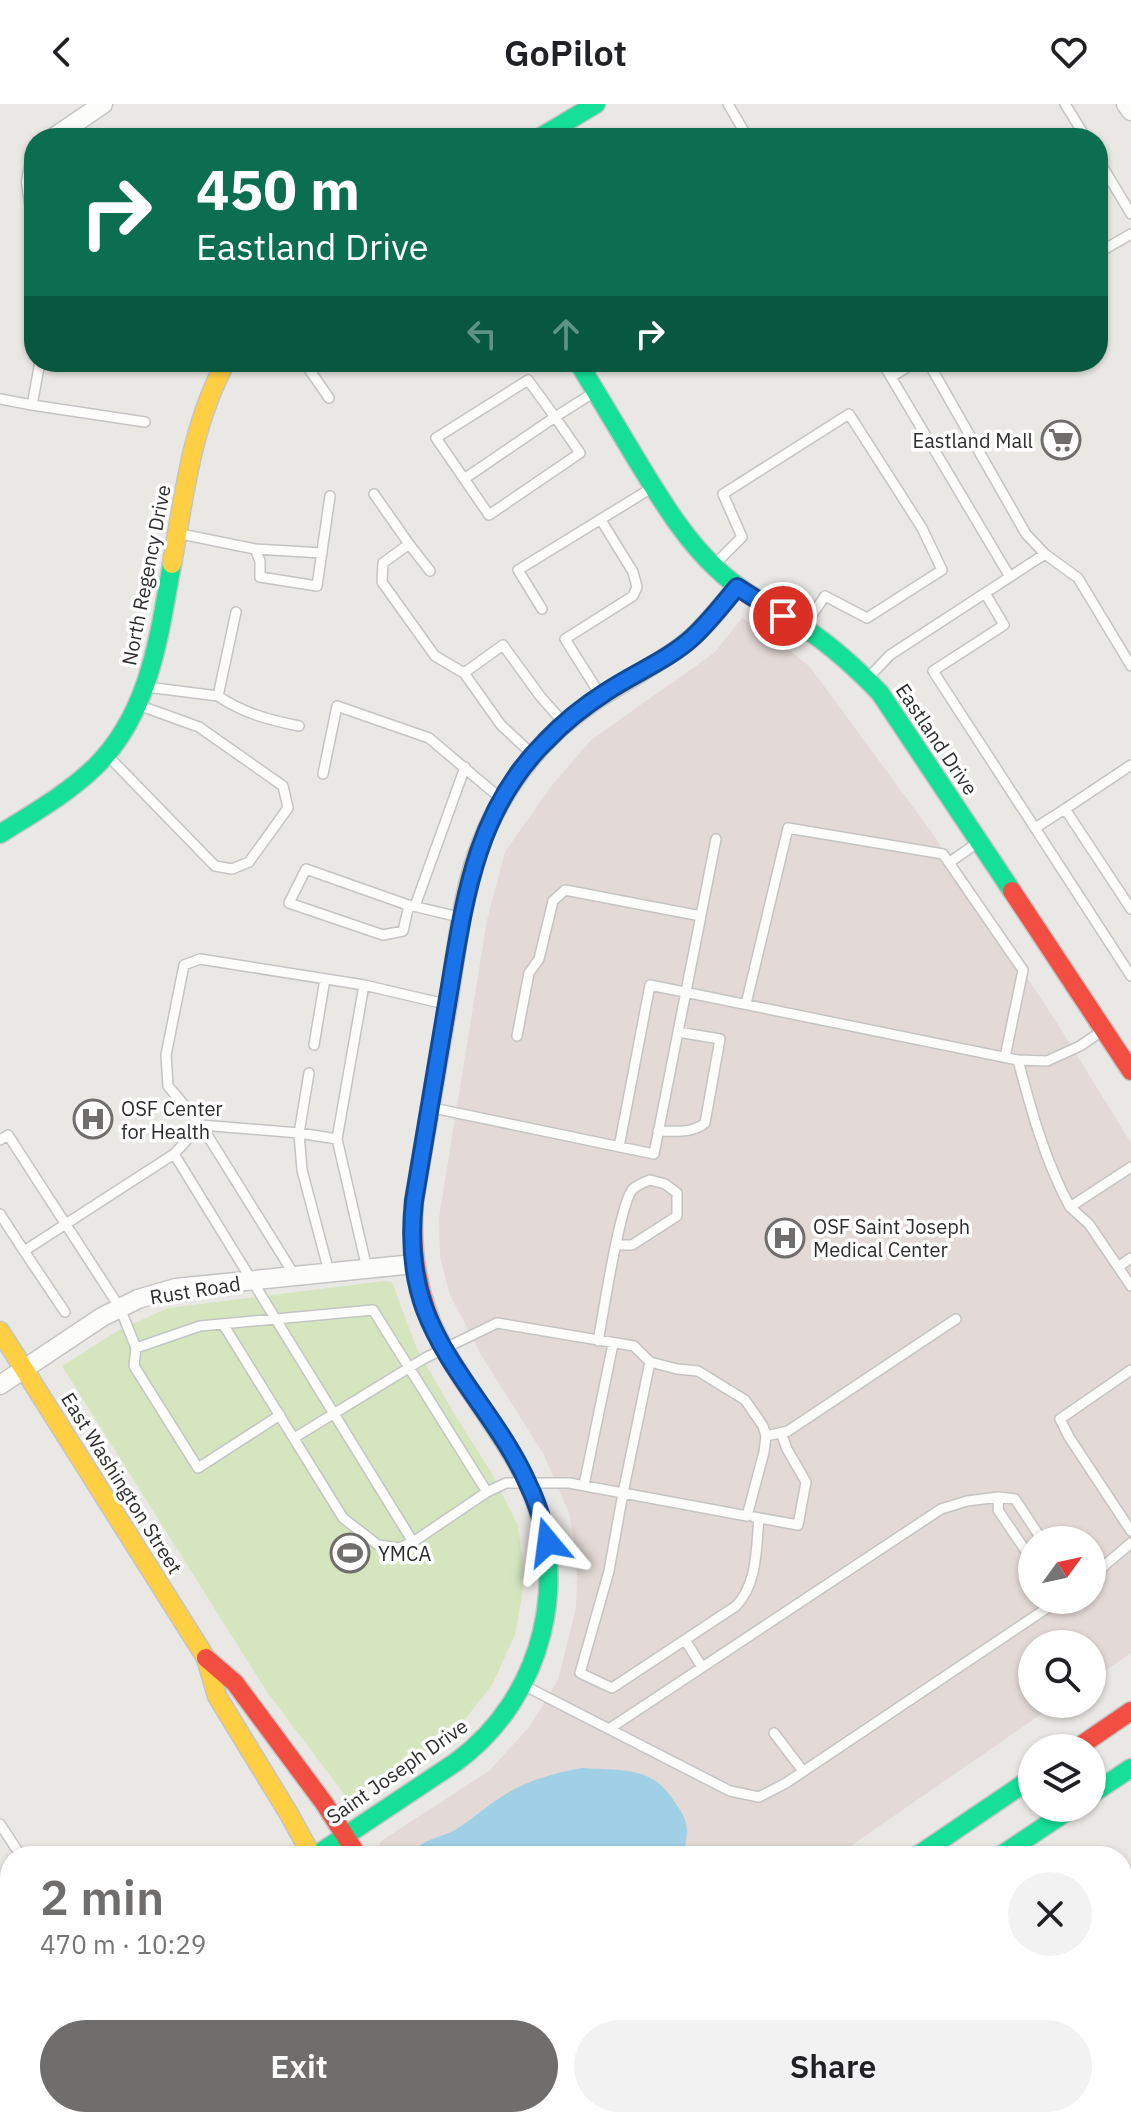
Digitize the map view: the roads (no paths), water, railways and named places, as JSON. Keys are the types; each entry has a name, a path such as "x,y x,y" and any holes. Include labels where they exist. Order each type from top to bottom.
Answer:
{"main road":[{"path":"564,128 596,104"},
{"name":"North Regency Drive","path":"0,834 84,777 107,755 139,705 157,650 192,448 212,385 220,372"},
{"name":"Eastland Drive","path":"584,372 678,526 713,566 759,603 803,627 839,654 867,679 893,710 1131,1071"},
{"name":"Saint Joseph Drive","path":"327,1846 469,1752 501,1720 524,1685 541,1647 550,1600 548,1542 528,1481 445,1350 425,1309 414,1264 412,1222 462,918 477,854 502,799 533,755 600,696 692,638 737,587"},
{"name":"East Washington Street","path":"0,1331 206,1658 217,1696 307,1846"},
{"name":"East Washington Street","path":"206,1658 235,1683 324,1803 352,1846"},
{"path":"1097,1734 1131,1711"},
{"path":"1106,1785 1131,1768"},
{"path":"932,1846 1018,1787"},
{"path":"1015,1846 1051,1822"}],"street":[{"path":"68,128 103,104"},
{"path":"1126,104 1131,111"},
{"name":"Rust Road","path":"0,1385 102,1317 138,1299 176,1288 414,1264"}],"lane":[{"path":"728,104 742,128"},
{"path":"1065,104 1080,128"},
{"path":"1108,176 1131,214"},
{"path":"1108,247 1131,234"},
{"path":"32,405 38,372"},
{"path":"311,372 329,398"},
{"path":"888,372 1010,577"},
{"path":"891,377 899,372"},
{"path":"934,372 1026,534 1045,554 1078,578 1131,666"},
{"path":"528,380 555,417 580,453 489,515 436,438 528,380"},
{"path":"464,479 596,391"},
{"path":"0,399 145,422"},
{"path":"713,566 742,537 723,494 849,414 922,528 942,570 867,618 825,596 803,627"},
{"path":"542,609 518,570 653,487"},
{"path":"374,494 430,571"},
{"path":"255,549 260,561 260,577 317,586 330,496"},
{"path":"600,696 565,639 633,596 637,587 633,572 601,520"},
{"path":"177,533 255,549 322,553"},
{"path":"409,544 383,563 382,582 435,656 464,673 501,725 533,755"},
{"path":"867,679 890,655 1045,554"},
{"path":"985,593 1004,625 933,671 1131,976"},
{"path":"218,696 236,612"},
{"path":"464,673 503,645 565,724"},
{"path":"147,687 218,696 260,718 299,726"},
{"path":"107,755 215,866 232,869 249,862 288,808 283,786 199,727 139,705"},
{"path":"323,774 337,706 429,738 502,799"},
{"path":"1035,828 1131,765"},
{"path":"462,918 412,905 306,869 289,903 383,935 403,931 412,905 465,767"},
{"path":"1065,809 1131,909"},
{"path":"746,1004 788,828 943,854 1023,970 1005,1057"},
{"path":"430,1107 654,1154 716,839"},
{"path":"950,862 980,841"},
{"path":"517,1036 529,973 539,959 553,901 565,890 701,916"},
{"path":"295,1276 201,1125 168,1086 166,1055 184,965 200,959 364,985 447,1004"},
{"path":"314,1045 325,979"},
{"path":"364,985 337,1139 367,1269"},
{"path":"619,1147 650,985 1018,1060 1047,1061 1080,1046 1104,1030"},
{"path":"658,1131 688,1131 705,1123 720,1039 678,1032"},
{"path":"1018,1060 1033,1120 1059,1186 1070,1207 1089,1224 1131,1286"},
{"path":"309,1073 299,1133 302,1170 329,1272"},
{"path":"201,1125 337,1139"},
{"path":"24,1251 174,1154 201,1125"},
{"path":"0,1140 8,1135 120,1308 136,1348 134,1366 198,1468 280,1415"},
{"path":"174,1154 413,1542"},
{"path":"1070,1207 1131,1167"},
{"path":"598,1341 616,1245 624,1203 633,1189 650,1180 665,1184 677,1193 677,1216 632,1245 616,1245"},
{"path":"0,1214 65,1312"},
{"path":"1118,1267 1131,1258"},
{"path":"136,1348 200,1326 373,1310 487,1492"},
{"path":"766,1436 788,1431 956,1319"},
{"path":"294,1438 409,1367 497,1323 634,1346 650,1362 698,1371 745,1400 763,1426 766,1436 747,1516"},
{"path":"223,1324 343,1518 378,1545 399,1548 413,1542 487,1492 506,1483 528,1481 584,1485 798,1525 806,1482 781,1433"},
{"path":"584,1485 613,1344"},
{"path":"650,1362 609,1571 580,1673 612,1688 736,1606 747,1595 754,1570 759,1518"},
{"path":"1131,1370 1060,1419 1131,1531"},
{"path":"609,1729 941,1509 967,1501 999,1497 1015,1499 1033,1526"},
{"path":"999,1497 998,1510 1018,1539"},
{"path":"1106,1564 1131,1543"},
{"path":"524,1685 730,1791 759,1797 1038,1614"},
{"path":"685,1640 702,1667"},
{"path":"774,1733 803,1771"},
{"path":"0,1824 14,1846"}],"water":[{"path":"582,1768 622,1770 655,1781 665,1789 686,1822 685,1846 420,1846 455,1830 510,1791 561,1772"}],"place":[{"name":"Eastland Mall","path":"1061,440"},
{"name":"OSF Center for Health","path":"93,1119"},
{"name":"OSF Saint Joseph Medical Center","path":"785,1238"},
{"name":"YMCA","path":"350,1553"}]}
